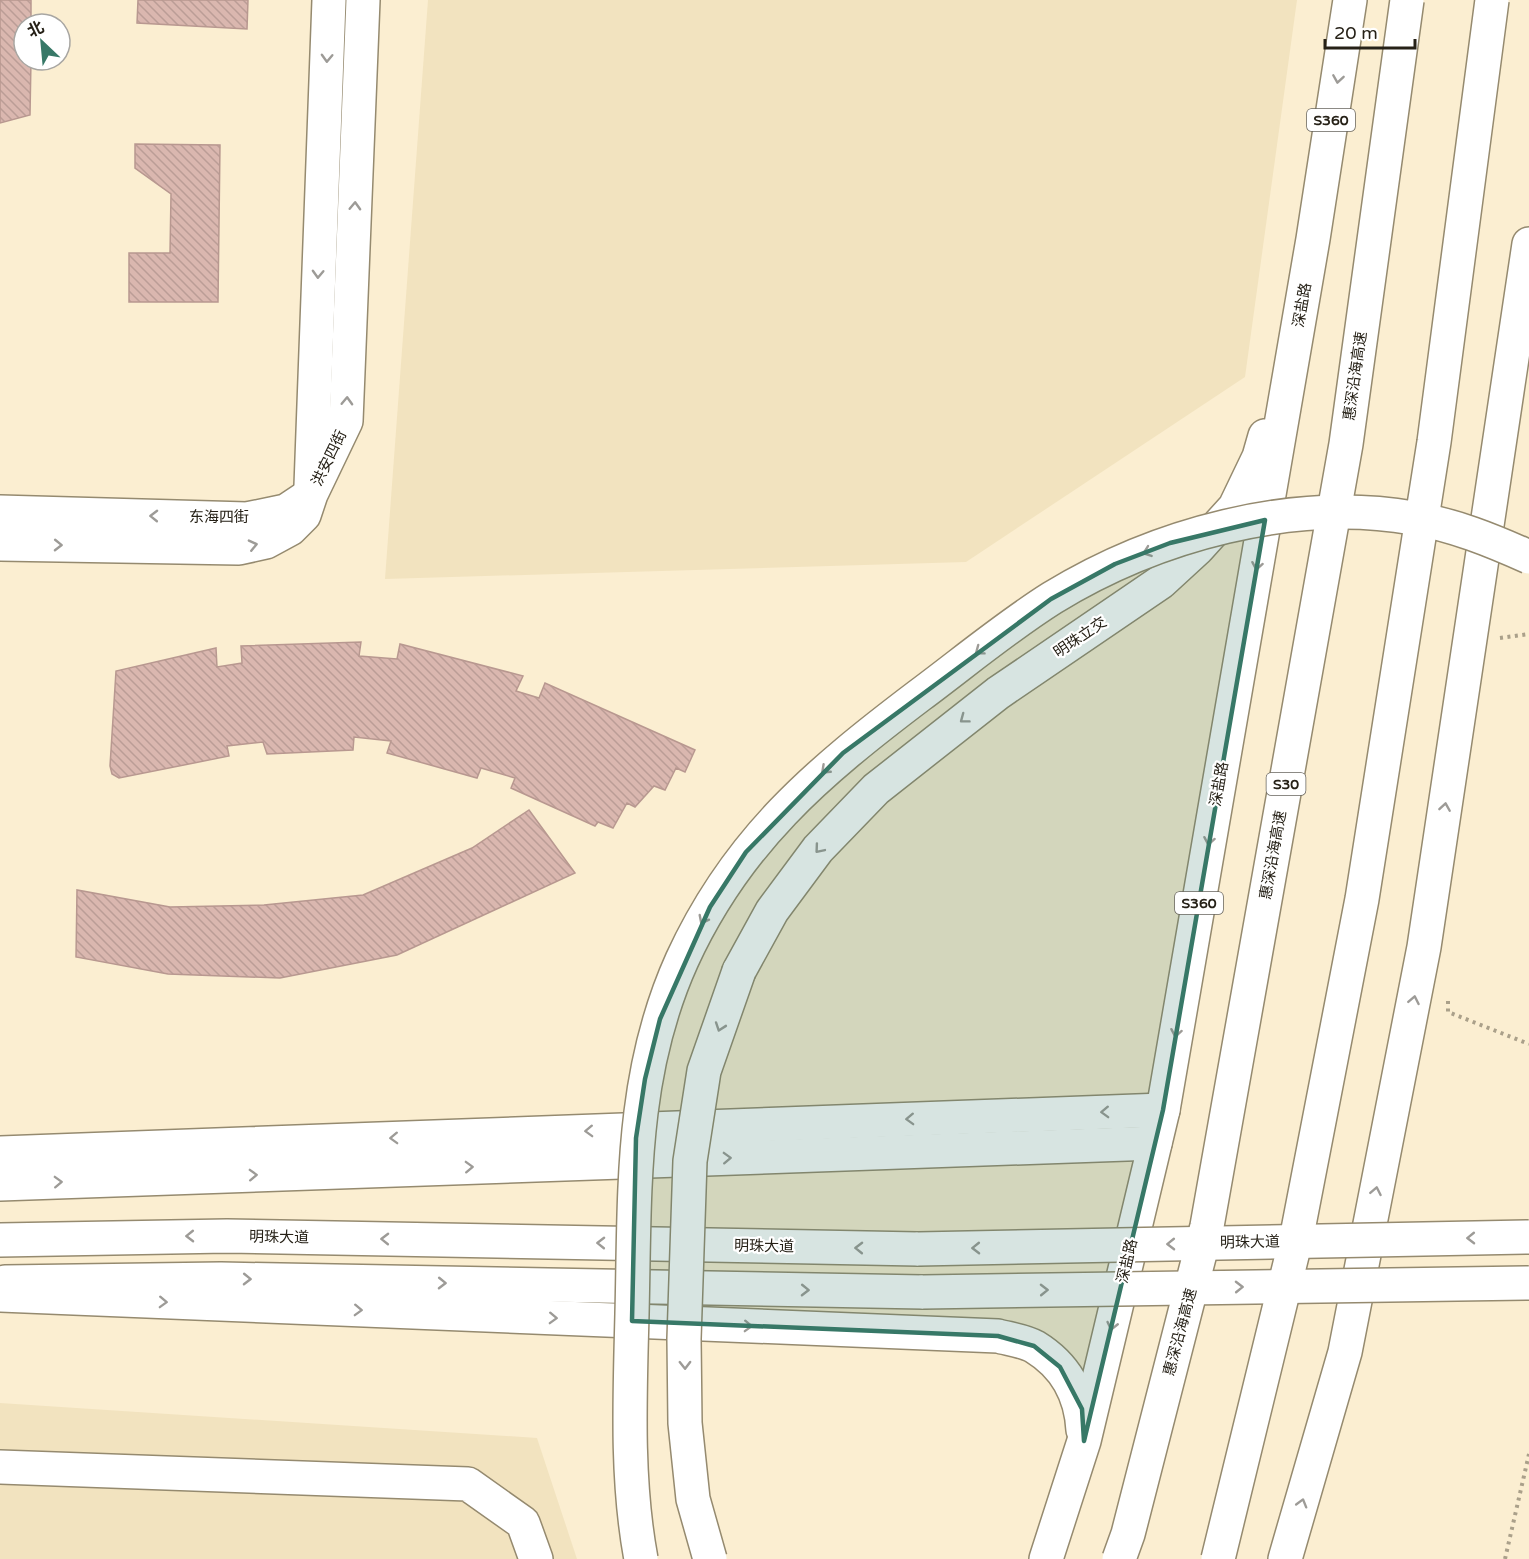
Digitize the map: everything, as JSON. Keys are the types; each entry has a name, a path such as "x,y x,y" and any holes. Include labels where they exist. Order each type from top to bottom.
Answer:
{"main road":[{"name":"洪安四街","path":"311,494 329,0"},
{"name":"洪安四街","path":"311,494 346,421 363,0"},
{"name":"深盐路","path":"1046,1559 1084,1441 1163,1110 1313,239 1350,0"},
{"name":"惠深沿海高速","path":"1119,1559 1128,1534 1207,1226 1346,444 1408,0"},
{"path":"1130,1559 1139,1533 1224,1172 1356,433 1408,0"},
{"path":"1203,1559 1279,1260 1350,923 1492,0"},
{"path":"1218,1559 1297,1235 1362,899 1434,442 1492,0"},
{"name":"明珠立交","path":"710,1559 693,1499 685,1423 684,1339 690,1161 704,1071 739,971 772,911 818,849 876,789 998,693 1161,582 1235,507 1258,457 1274,409 1313,239"},
{"path":"1285,1559 1345,1352 1424,947 1529,244"},
{"name":"东海四街","path":"0,512 248,519 286,511 311,494"},
{"name":"东海四街","path":"0,544 239,548 266,542 290,529 304,515 311,494"},
{"path":"641,1559 632,1470 630,1394 636,1138 645,1079 660,1018 682,961 710,907 754,843 794,799 843,753 1051,599 1115,564 1232,526 1294,515 1360,513 1412,518 1470,532 1529,556"},
{"path":"0,1153 1163,1110"},
{"path":"0,1184 1155,1143"},
{"name":"明珠大道","path":"0,1240 227,1236 918,1249 1529,1237"},
{"path":"0,1282 221,1279 923,1292 1529,1282"},
{"path":"0,1295 998,1336 1034,1346 1060,1367 1075,1387 1082,1409 1084,1441"},
{"path":"0,1467 468,1484 523,1523 536,1559"}],"path":[{"path":"1505,1559 1529,1454"}],"highlighted area":[{"path":"1265,520 1163,1110 1084,1441 1082,1409 1060,1367 1034,1346 998,1336 632,1321 636,1138 645,1079 660,1019 710,907 746,852 843,753 1051,599 1115,564 1170,543"}],"shaded area":[{"path":"428,0 1297,0 1245,377 966,562 385,579"},
{"path":"0,1403 537,1438 577,1559 0,1559"}],"building":[{"path":"0,0 31,0 31,12 12,12 12,72 31,72 30,115 0,123"},
{"path":"138,0 248,0 247,29 137,23"},
{"path":"135,144 220,145 218,302 129,302 129,253 170,253 171,194 135,168"},
{"path":"361,642 359,656 397,659 400,644 523,676 516,691 539,698 545,683 695,750 685,772 676,768 665,790 654,786 635,807 627,803 613,828 598,822 595,826 511,788 515,778 481,768 477,778 387,753 391,741 354,737 353,750 267,754 263,742 227,746 229,756 119,778 112,774 110,766 116,671 216,648 217,667 242,663 241,646"},
{"path":"529,810 575,873 397,955 280,978 168,974 76,957 77,890 170,907 264,905 363,895 472,848"}]}
